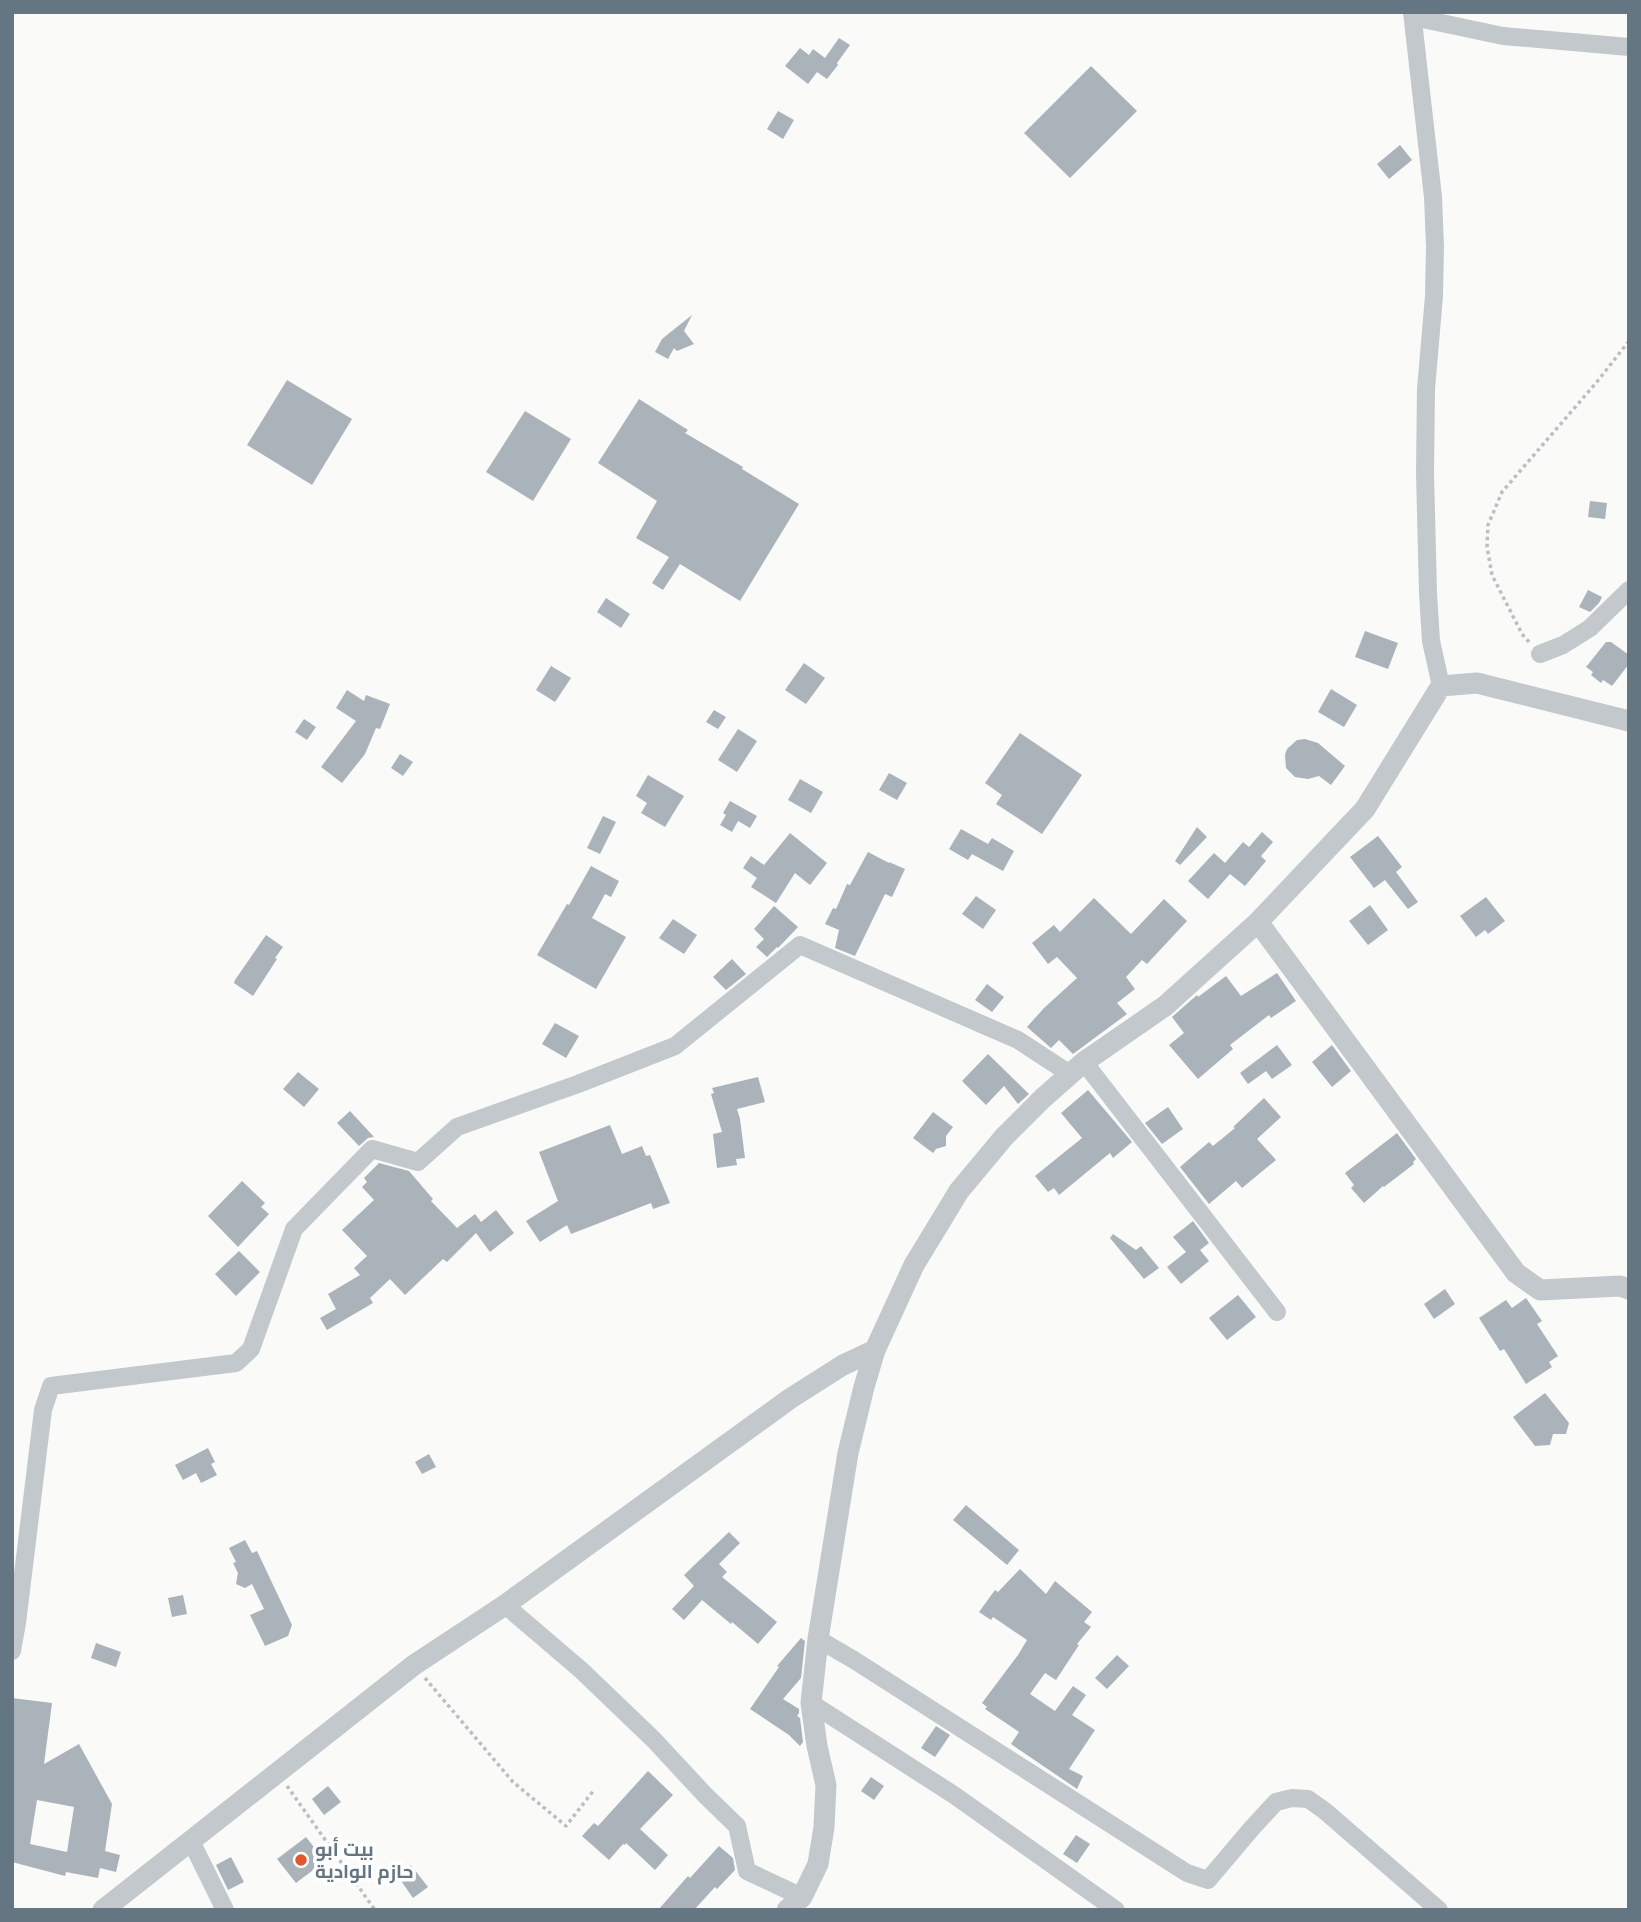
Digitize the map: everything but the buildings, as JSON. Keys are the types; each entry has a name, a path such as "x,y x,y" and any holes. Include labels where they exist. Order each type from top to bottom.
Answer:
{"street":[{"path":"505,1605 581,1670 654,1740 737,1826 747,1871 794,1903 818,1864 824,1827 826,1785 811,1703 818,1639 848,1453 875,1350 914,1265 958,1191 1043,1098 1077,1068 1165,1006 1258,922 1364,809 1441,686 1431,641 1425,473 1426,389 1434,296 1433,197 1412,15 1503,36 1629,47"},
{"path":"1540,654 1563,645 1590,628 1629,590"},
{"path":"1441,686 1477,683 1629,721"},
{"path":"1258,922 1516,1273 1540,1290 1620,1286 1629,1289"},
{"path":"12,1651 43,1410 51,1386 236,1363 251,1349 294,1229 372,1149 418,1162 457,1127 675,1046 800,945 1077,1068 1276,1312"},
{"path":"103,1910 414,1665 505,1605 791,1398 843,1364 875,1350"},
{"path":"818,1639 1187,1872 1208,1881 1276,1802 1292,1798 1308,1799 1439,1910"},
{"path":"811,1703 954,1795 1116,1910"},
{"path":"191,1841 225,1910"}],"path":[{"path":"1540,654 1522,635 1492,575 1487,547 1488,525 1502,492 1629,341"},
{"path":"414,1665 513,1782 566,1826 594,1790"},
{"path":"278,1773 375,1910"}],"place":[{"name":"بيت أبو حازم الوادية","path":"301,1860"}]}
